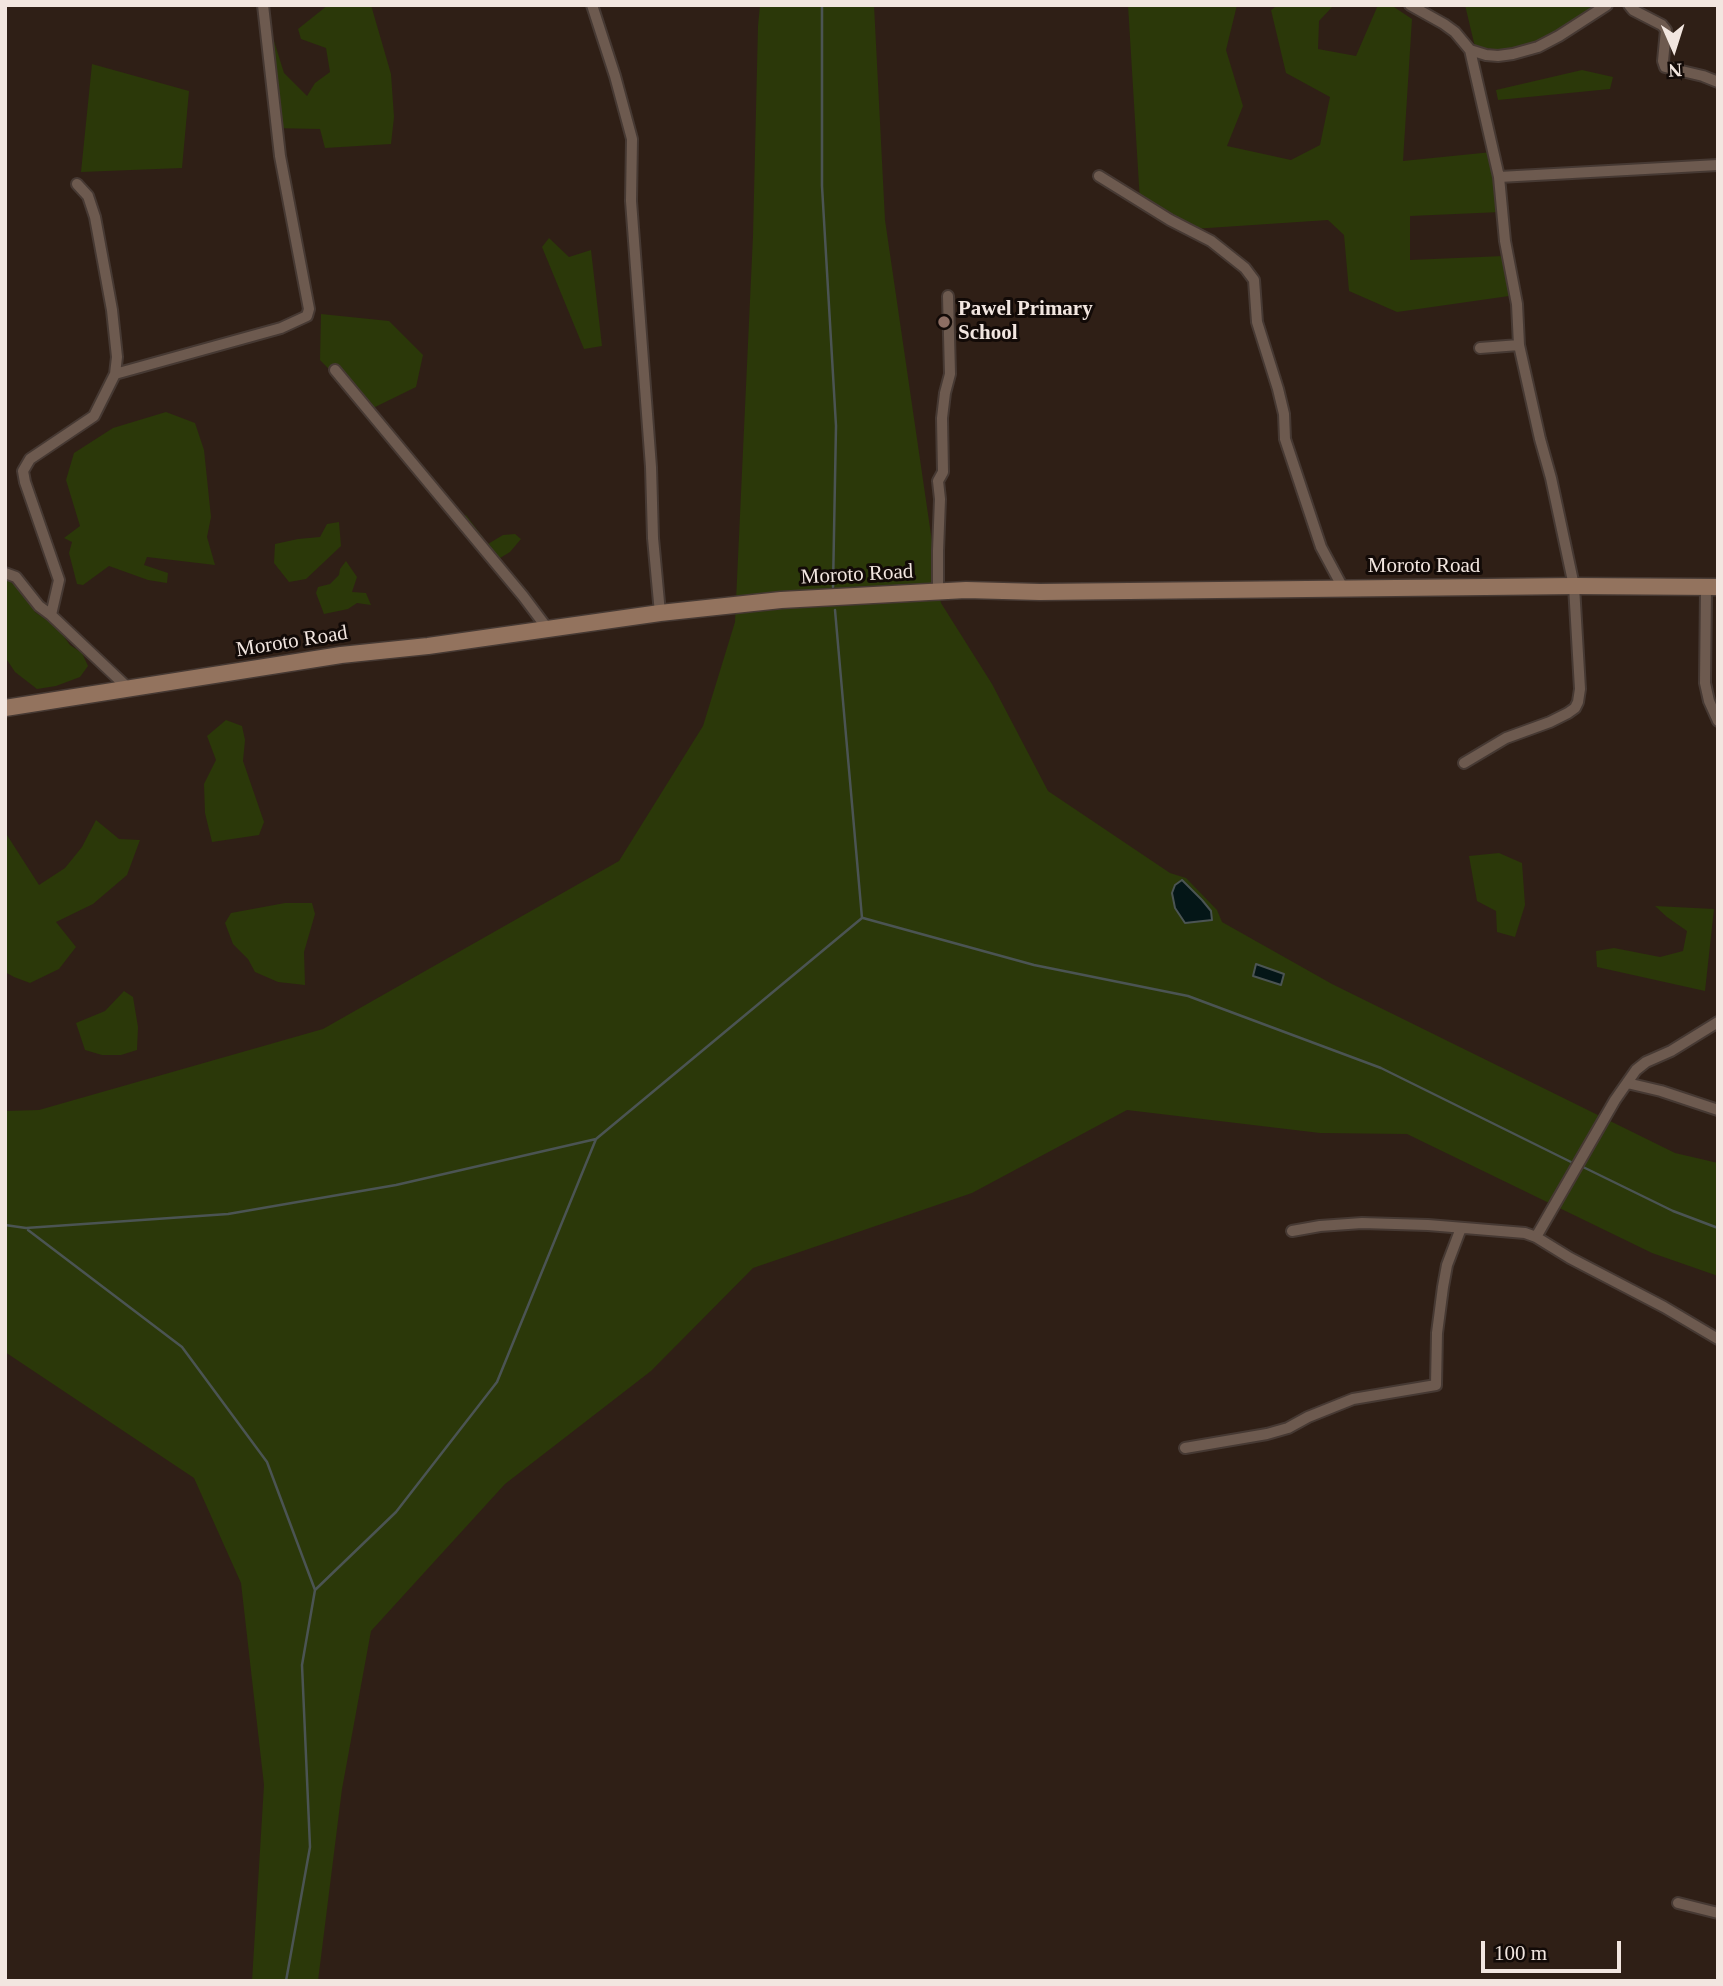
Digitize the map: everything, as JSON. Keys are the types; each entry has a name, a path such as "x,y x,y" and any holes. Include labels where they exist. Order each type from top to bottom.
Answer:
{"main road":[{"name":"Moroto Road","path":"5,708 341,655 428,646 660,613 781,600 977,590 1040,592 1712,587"}],"street":[{"path":"115,374 281,328 307,316 309,309 280,156 263,5"},
{"path":"592,5 632,139 631,201 660,613"},
{"path":"1410,5 1455,32 1471,50 1499,177 1505,242 1517,304 1518,345 1574,586 1580,689 1574,708 1550,722 1506,738 1464,763"},
{"path":"1471,50 1498,56 1538,47 1607,5"},
{"path":"1629,5 1666,30 1663,61 1665,67 1718,82"},
{"path":"1499,177 1718,165"},
{"path":"1099,176 1170,220 1211,241 1237,261 1254,280 1257,322 1284,414 1285,439 1321,547 1343,588"},
{"path":"51,615 59,580 23,471 30,459 94,416 115,374 117,357 113,310 94,217 89,196 77,184"},
{"path":"938,591 938,481 943,472 942,418 950,374 948,296"},
{"path":"1480,348 1518,345"},
{"path":"335,370 547,628"},
{"path":"5,573 16,577 39,606 128,688"},
{"path":"1712,587 1705,683 1718,721"},
{"path":"1536,1237 1636,1070 1718,1022"},
{"path":"1627,1083 1718,1110"},
{"path":"1292,1231 1362,1223 1429,1225 1525,1233 1718,1339"},
{"path":"1185,1448 1288,1428 1353,1399 1436,1385 1437,1333 1443,1287 1447,1265 1461,1228"},
{"path":"1678,1903 1718,1913"}],"green space":[{"path":"328,5 371,5 391,74 394,117 391,144 325,148 320,129 271,128 274,41 284,73 307,96 315,83 330,72 326,48 301,39 298,29"},
{"path":"760,5 874,5 885,220 941,603 992,684 1048,791 1170,873 1186,878 1217,910 1222,922 1332,984 1675,1153 1718,1163 1718,1276 1652,1253 1407,1134 1320,1133 1127,1110 972,1193 753,1268 651,1371 505,1484 371,1631 342,1789 318,1981 252,1981 264,1785 241,1583 194,1478 5,1352 5,1111 39,1110 323,1029 619,861 703,726 735,622 753,236"},
{"path":"1128,5 1237,5 1226,50 1243,106 1227,146 1291,160 1320,145 1330,97 1286,73 1271,10 1278,5 1334,5 1319,21 1318,49 1356,56 1378,5 1391,5 1412,19 1403,161 1492,152 1501,212 1410,216 1410,260 1504,256 1509,296 1397,312 1349,291 1344,235 1328,220 1193,229 1140,202"},
{"path":"1465,5 1603,5 1524,52 1475,47"},
{"path":"92,64 189,91 182,168 81,172"},
{"path":"1582,70 1613,77 1610,89 1498,100 1496,90"},
{"path":"549,238 569,257 591,250 602,346 584,349 542,247"},
{"path":"321,314 389,321 423,355 416,387 369,410 320,360"},
{"path":"166,412 195,423 204,450 211,517 207,537 215,565 147,557 144,565 168,573 167,583 148,580 109,566 83,585 77,584 69,553 72,542 64,538 80,526 66,480 74,453 113,428"},
{"path":"466,515 488,544 503,535 515,534 521,539 510,552 500,558 494,558 459,519"},
{"path":"339,522 341,546 306,579 289,582 274,563 275,544 320,537 327,524"},
{"path":"346,561 357,577 352,592 366,593 371,605 357,603 348,609 324,614 316,593 318,587 330,584 339,575"},
{"path":"5,579 27,598 35,612 60,631 70,645 82,653 88,666 80,677 56,686 37,689 15,672 5,657"},
{"path":"226,720 242,726 245,740 243,761 264,822 259,835 212,842 205,813 204,784 216,760 207,736"},
{"path":"96,820 119,839 140,840 127,875 93,904 56,922 76,947 59,969 30,983 5,972 5,832 39,885 65,868 82,847"},
{"path":"1499,853 1522,863 1525,905 1515,937 1497,932 1496,911 1477,901 1469,856"},
{"path":"285,903 312,903 315,914 304,952 305,985 278,982 255,972 248,959 233,944 225,923 231,913"},
{"path":"1655,906 1714,909 1705,991 1597,967 1596,951 1614,948 1660,957 1683,951 1687,931"},
{"path":"124,991 133,997 138,1027 137,1050 121,1055 102,1055 85,1050 76,1023 105,1011"}],"shaded area":[{"path":"1182,880 1211,911 1212,920 1185,923 1175,908 1172,893 1175,885"},
{"path":"1256,964 1284,974 1281,985 1253,976"}],"waterway":[{"path":"822,5 822,186 836,426 833,587"},
{"path":"835,610 862,918"},
{"path":"5,1225 26,1228 228,1214 396,1185 596,1139 862,918"},
{"path":"863,918 1034,965 1188,996 1381,1068 1575,1164"},
{"path":"286,1981 310,1847 302,1665 315,1590 396,1512 497,1382 596,1139"},
{"path":"1581,1166 1673,1211 1718,1228"},
{"path":"28,1230 182,1347 267,1462 315,1590"}],"place":[{"name":"Pawel Primary School","path":"944,322"}]}
